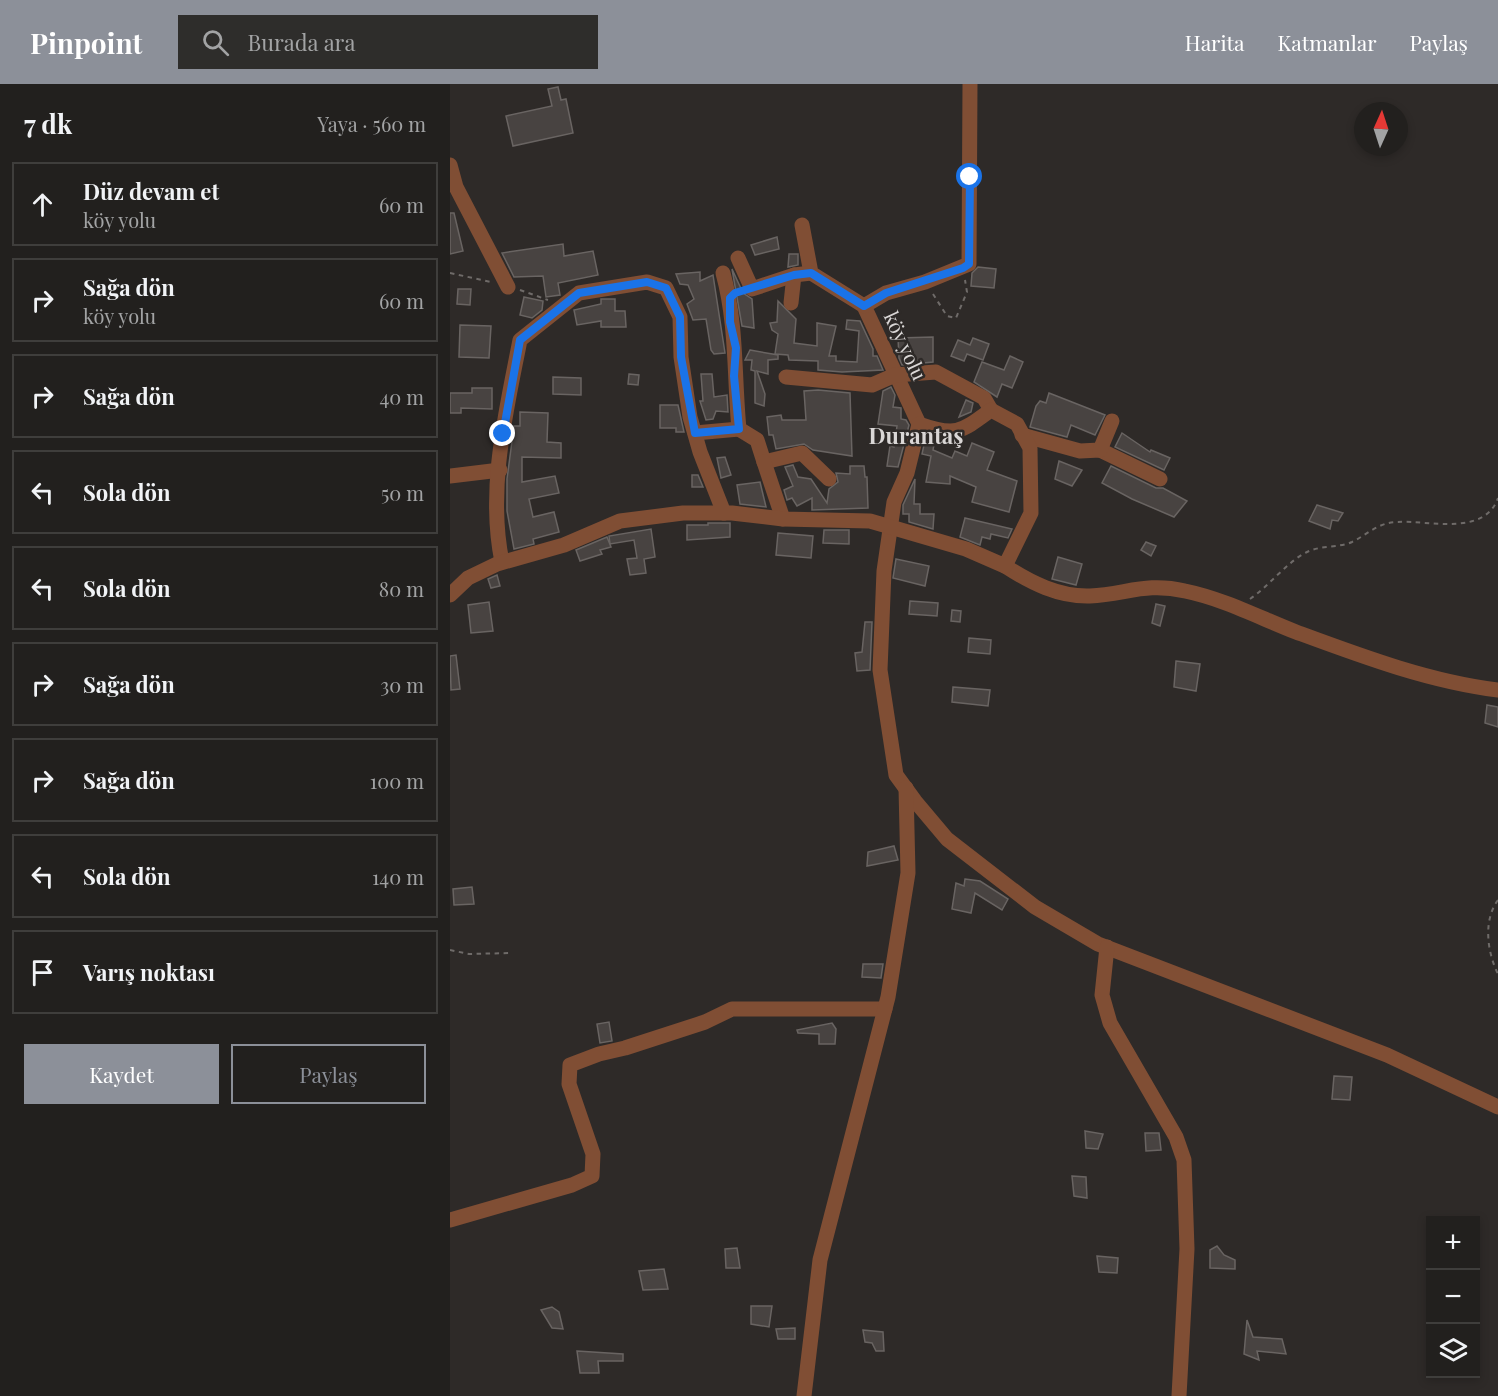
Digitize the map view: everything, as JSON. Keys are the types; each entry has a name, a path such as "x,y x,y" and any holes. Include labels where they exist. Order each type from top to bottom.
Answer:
{"street":[{"path":"963,268 969,264 969,84"},
{"path":"450,165 456,187 508,287"},
{"path":"802,225 811,273"},
{"path":"738,258 752,289"},
{"name":"köy yolu","path":"919,424 864,306 886,293 963,268"},
{"path":"723,273 730,298 730,322 736,348 734,376 739,429"},
{"path":"730,298 735,293 794,275 811,273 864,306"},
{"path":"791,303 794,275"},
{"path":"502,562 496,506 503,434 520,340 579,293 647,282 666,288 680,317 681,357 695,433 724,513"},
{"path":"786,377 872,385 895,375 936,372 984,398 991,410 1017,424 1030,448 1031,513 1005,567"},
{"path":"991,410 962,431 935,430 919,424 907,473 894,502 884,571 880,670 896,775 947,839 1035,907 1107,947 1387,1055 1498,1107"},
{"path":"1100,450 1112,421"},
{"path":"695,433 739,429 757,440 783,519"},
{"path":"1022,435 1080,451 1100,450 1160,479"},
{"path":"764,462 802,453 829,479"},
{"path":"450,476 500,470"},
{"path":"450,596 468,578 502,562 564,545 620,521 683,513 870,521 890,529 966,549 1005,567 1024,579 1060,593 1090,596 1151,586 1186,591 1239,608 1296,632 1396,666 1476,688 1498,690"},
{"path":"804,1396 820,1260 885,1009 908,873 906,788"},
{"path":"1107,947 1102,995 1110,1023 1176,1137 1184,1160 1187,1249 1179,1396"},
{"path":"450,1220 572,1185 592,1176 593,1154 569,1084 570,1065 705,1022 732,1009 885,1009"}],"path":[{"path":"925,282 947,316 956,318 967,292 963,268"},
{"path":"1239,608 1306,552 1351,542 1370,529 1397,522 1430,525 1476,521 1495,506 1498,498"},
{"path":"1498,900 1487,927 1490,949 1498,974"},
{"path":"450,950 469,954 511,953"}],"building":[{"path":"558,87 561,100 566,99 573,133 513,146 506,116 552,106 548,89"},
{"path":"450,213 454,213 463,251 450,254"},
{"path":"777,237 779,249 755,255 751,245"},
{"path":"563,244 564,256 593,251 598,275 558,283 560,295 546,297 543,276 514,277 502,253"},
{"path":"789,254 798,254 798,265 788,267"},
{"path":"978,267 996,269 994,288 971,286 972,273"},
{"path":"732,269 743,293 752,299 754,328 742,326"},
{"path":"700,272 700,281 713,275 725,353 714,354 711,350 706,319 693,320 687,304 694,299 688,285 680,284 676,274"},
{"path":"458,289 471,289 470,305 457,304"},
{"path":"524,297 543,301 542,310 532,318 520,315"},
{"path":"601,299 615,299 615,311 625,311 626,327 601,327 601,321 577,325 574,310 601,304"},
{"path":"778,301 796,319 794,343 817,346 817,323 836,326 829,356 836,356 836,361 857,362 859,331 846,329 847,320 860,321 873,349 873,356 877,356 883,370 842,372 818,370 818,361 789,360 788,355 775,354 778,334 772,330 770,323 777,322"},
{"path":"460,325 491,326 489,358 459,357"},
{"path":"933,337 933,362 902,365 899,358 898,338"},
{"path":"973,338 989,344 983,360 967,354 964,361 951,356 958,340 970,345"},
{"path":"750,350 778,355 778,359 768,360 768,374 757,371 765,394 764,406 755,403 755,371 751,370 752,360 745,360"},
{"path":"1010,356 1023,362 1012,388 1002,384 997,397 974,382 982,362 1004,370"},
{"path":"629,374 639,375 638,385 628,384"},
{"path":"701,374 712,374 714,397 727,395 728,412 716,411 713,419 706,420 700,401 703,401"},
{"path":"553,377 581,378 581,395 553,394"},
{"path":"891,387 895,395 893,407 901,408 901,419 906,420 909,425 898,467 887,466 890,446 894,447 897,426 878,424 883,391"},
{"path":"472,388 492,388 492,409 461,408 461,413 450,413 450,393 472,393"},
{"path":"804,391 850,393 852,456 813,450 804,444 776,449 773,435 769,435 767,417 781,415 782,420 806,420"},
{"path":"1049,393 1105,415 1095,435 1071,425 1067,437 1030,427 1036,406 1040,401 1046,403"},
{"path":"966,400 973,403 971,412 959,417"},
{"path":"660,405 678,405 684,432 676,432 676,428 660,428"},
{"path":"520,412 548,413 547,442 561,443 561,458 522,457 522,482 555,476 559,493 529,499 533,517 554,512 559,532 533,539 534,544 514,549 507,511 507,479 514,426 520,426"},
{"path":"1122,433 1150,452 1151,450 1170,458 1164,470 1115,447"},
{"path":"926,436 935,439 933,450 952,458 955,451 967,456 972,443 994,452 987,470 1017,481 1009,512 972,502 976,487 950,476 950,484 926,482 931,456 922,454"},
{"path":"725,457 731,475 721,478 717,458"},
{"path":"1059,461 1082,470 1072,486 1055,479"},
{"path":"793,465 798,477 811,479 827,503 829,489 838,482 836,473 850,474 850,466 864,466 865,477 867,477 868,508 812,510 812,498 797,506 792,498 787,500 784,490 793,486 785,467"},
{"path":"1111,466 1187,501 1174,517 1132,499 1102,483"},
{"path":"692,475 698,475 703,487 692,487"},
{"path":"915,479 914,504 920,504 920,514 934,514 933,529 909,522 909,514 903,514 903,505"},
{"path":"760,482 766,507 740,504 737,485"},
{"path":"1317,505 1343,513 1338,521 1332,520 1330,529 1309,521"},
{"path":"965,518 1012,529 1008,538 991,534 990,539 982,537 980,545 960,537"},
{"path":"708,523 730,523 730,537 687,540 687,525 708,525"},
{"path":"651,529 655,557 644,559 646,573 630,575 627,559 637,558 634,540 610,544 609,536"},
{"path":"824,530 849,530 849,544 823,543"},
{"path":"778,533 813,536 811,558 776,555"},
{"path":"607,537 611,547 600,550 602,554 580,561 576,550"},
{"path":"1146,542 1156,546 1151,556 1141,550"},
{"path":"1058,557 1082,564 1076,585 1052,579"},
{"path":"896,559 929,566 925,586 893,578"},
{"path":"497,575 500,586 491,588 488,579"},
{"path":"910,601 938,603 937,616 909,614"},
{"path":"489,602 493,631 471,633 468,605"},
{"path":"1156,604 1165,606 1160,626 1152,623"},
{"path":"952,610 961,611 960,622 951,621"},
{"path":"865,622 872,622 870,670 857,671 855,653 862,652"},
{"path":"969,638 991,640 990,654 968,652"},
{"path":"456,655 460,689 451,690 450,656"},
{"path":"1176,661 1200,664 1196,691 1174,687"},
{"path":"953,687 990,690 988,706 952,702"},
{"path":"1487,705 1498,707 1498,727 1485,723"},
{"path":"894,846 898,860 867,866 868,852"},
{"path":"965,879 980,881 1008,899 1002,910 975,893 971,913 952,909 956,883 964,886"},
{"path":"472,887 474,904 454,905 453,889"},
{"path":"863,964 883,964 881,978 862,977"},
{"path":"609,1022 612,1041 600,1043 597,1024"},
{"path":"832,1023 836,1029 835,1044 819,1044 819,1034 798,1033 797,1030"},
{"path":"1334,1076 1352,1077 1350,1100 1332,1099"},
{"path":"1085,1131 1103,1134 1098,1149 1086,1148"},
{"path":"1145,1133 1159,1133 1161,1150 1146,1151"},
{"path":"1072,1176 1086,1177 1087,1198 1074,1196"},
{"path":"1217,1246 1224,1255 1235,1260 1235,1269 1210,1268 1210,1250"},
{"path":"737,1248 740,1268 726,1268 725,1249"},
{"path":"1097,1256 1118,1258 1117,1273 1099,1272"},
{"path":"664,1269 668,1289 643,1290 639,1271"},
{"path":"751,1306 772,1306 769,1327 751,1324"},
{"path":"552,1307 559,1312 563,1329 552,1328 541,1310"},
{"path":"1247,1320 1253,1337 1282,1339 1286,1354 1257,1351 1259,1360 1244,1354"},
{"path":"795,1328 795,1339 778,1339 776,1329"},
{"path":"863,1330 883,1332 884,1351 876,1351 872,1343 865,1342"},
{"path":"577,1351 623,1354 623,1361 598,1361 599,1373 580,1373"}],"district":[{"name":"Durantaş","path":"916,436"}],"route":[{"path":"503,434 520,340 579,293 647,282 666,288 680,317 681,357 690,417 695,433 739,429 734,376 736,348 730,322 730,298 735,293 794,275 811,273 864,306 886,293 963,268 969,264 970,177"}]}
